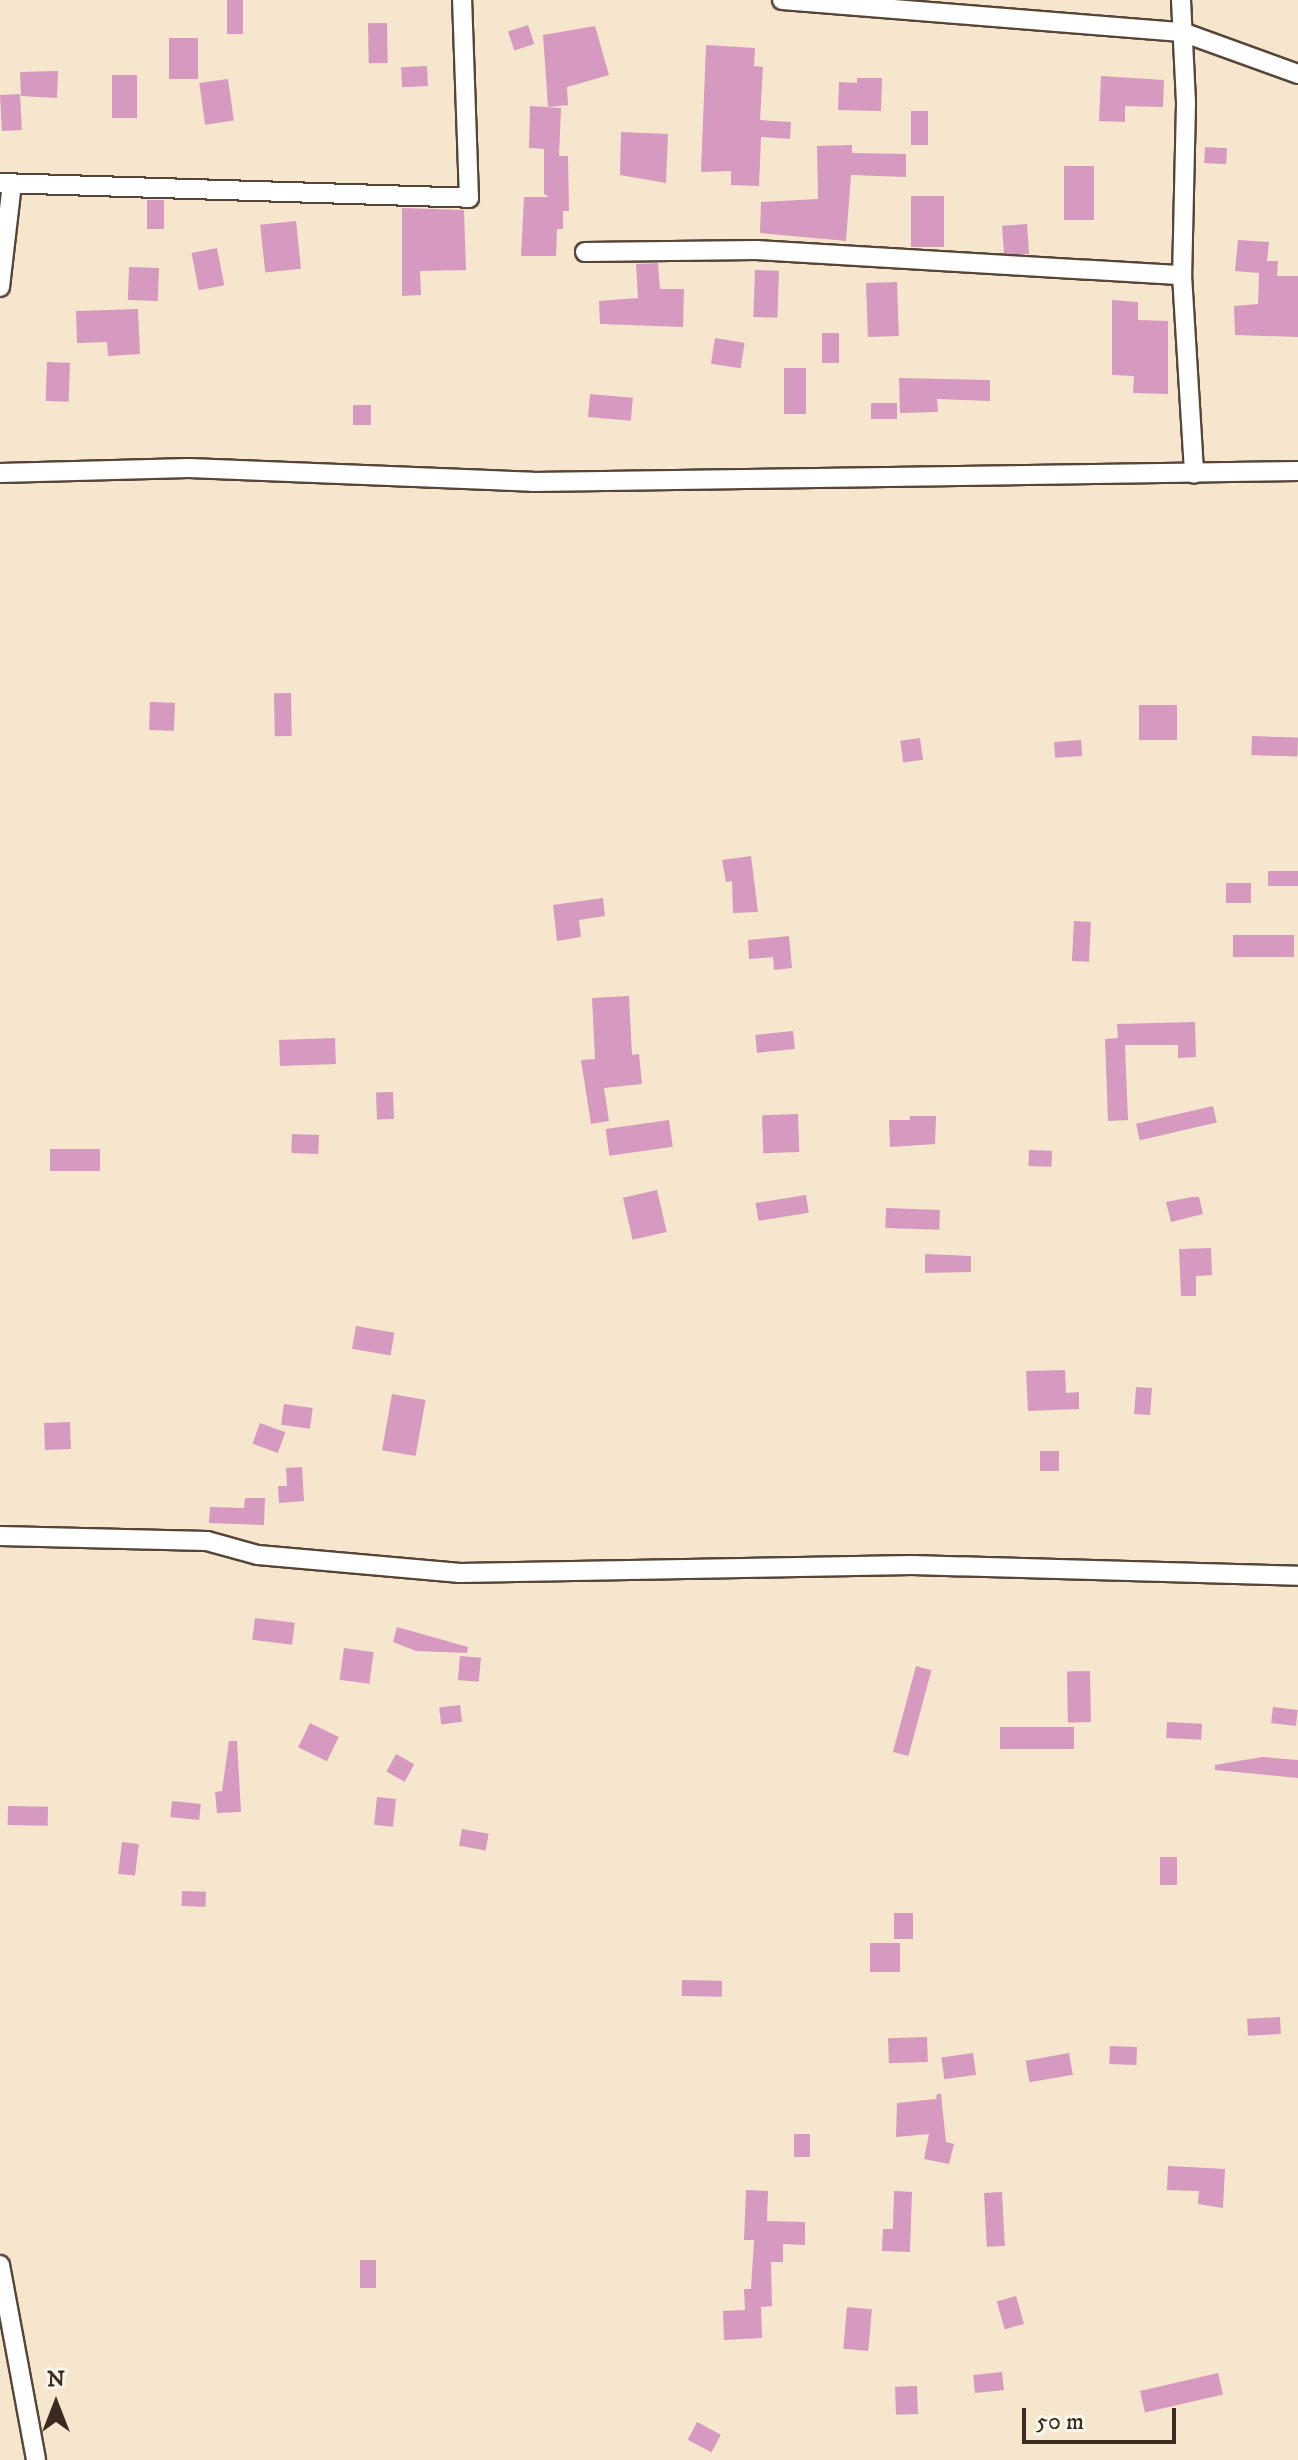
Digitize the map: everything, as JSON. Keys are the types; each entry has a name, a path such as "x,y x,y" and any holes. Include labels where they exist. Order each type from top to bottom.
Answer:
{"street":[{"path":"0,287 6,184 469,198 462,0"},
{"path":"782,0 1182,32 1298,74"},
{"path":"1181,0 1182,275 1194,474"},
{"path":"585,252 756,250 1182,275"},
{"path":"0,473 189,468 533,482 924,473 1194,474 1298,471"},
{"path":"0,1536 207,1541 258,1555 460,1573 912,1565 1298,1576"},
{"path":"0,2265 36,2460"}],"building":[{"path":"227,0 243,0 243,34 227,34"},
{"path":"368,23 387,23 388,63 369,63"},
{"path":"528,25 534,44 514,51 508,31"},
{"path":"595,26 609,75 567,87 568,105 548,107 543,35"},
{"path":"169,38 198,38 198,79 169,79"},
{"path":"706,45 755,48 754,66 763,67 760,120 791,122 790,139 761,137 759,186 731,185 731,171 701,172"},
{"path":"427,66 428,86 402,87 401,67"},
{"path":"58,71 57,98 21,96 20,72"},
{"path":"112,75 137,75 137,118 112,118"},
{"path":"1101,76 1164,80 1163,107 1125,106 1125,122 1099,121"},
{"path":"857,78 882,78 881,111 838,110 839,82 857,83"},
{"path":"228,79 234,121 205,125 199,83"},
{"path":"20,94 22,130 2,131 0,95"},
{"path":"530,106 561,108 559,156 568,156 569,211 563,211 563,229 557,229 556,256 521,256 524,197 549,197 544,194 544,149 529,148"},
{"path":"911,111 928,111 928,145 911,145"},
{"path":"621,132 668,134 666,183 620,175"},
{"path":"852,145 852,153 906,154 906,177 851,175 846,241 760,233 761,202 818,199 817,146"},
{"path":"1205,147 1227,148 1226,164 1204,163"},
{"path":"1064,166 1094,166 1094,220 1064,220"},
{"path":"911,196 944,196 944,247 911,247"},
{"path":"147,200 164,200 164,229 147,229"},
{"path":"402,208 464,210 466,270 420,271 421,295 402,296"},
{"path":"296,221 301,269 265,273 260,225"},
{"path":"1027,224 1029,254 1004,256 1002,226"},
{"path":"1238,240 1269,242 1267,261 1278,261 1277,276 1298,276 1298,337 1235,335 1234,306 1258,304 1259,273 1235,271"},
{"path":"217,248 224,285 199,290 191,253"},
{"path":"658,263 660,289 684,289 683,327 600,324 599,301 638,298 636,264"},
{"path":"129,267 159,268 158,301 128,300"},
{"path":"755,270 779,271 777,318 753,317"},
{"path":"897,282 899,336 868,337 866,283"},
{"path":"1112,300 1138,302 1138,320 1168,321 1168,394 1133,393 1134,376 1112,375"},
{"path":"138,309 140,354 108,356 107,342 77,343 76,311"},
{"path":"822,333 839,333 839,363 822,363"},
{"path":"715,338 745,343 741,368 711,364"},
{"path":"47,362 70,363 69,402 46,401"},
{"path":"784,368 806,368 806,414 784,414"},
{"path":"899,378 990,380 990,401 937,399 938,412 900,413"},
{"path":"590,394 633,398 631,421 588,417"},
{"path":"871,403 897,403 897,419 871,419"},
{"path":"353,405 371,405 371,425 353,425"},
{"path":"274,693 291,693 292,736 275,736"},
{"path":"150,702 175,703 174,731 149,730"},
{"path":"1139,705 1177,705 1177,740 1139,740"},
{"path":"1252,736 1298,738 1297,757 1251,755"},
{"path":"920,738 923,760 903,763 900,741"},
{"path":"1081,740 1082,756 1055,758 1054,742"},
{"path":"751,856 758,912 733,913 732,881 726,882 722,860"},
{"path":"1268,871 1298,871 1298,886 1268,886"},
{"path":"1226,883 1251,883 1251,903 1226,903"},
{"path":"603,898 605,916 579,920 581,937 557,941 553,905"},
{"path":"1074,921 1091,922 1089,962 1072,961"},
{"path":"1233,935 1294,935 1294,957 1233,957"},
{"path":"789,936 792,968 774,970 773,957 749,959 748,940"},
{"path":"629,996 632,1055 639,1054 642,1084 604,1088 609,1121 591,1124 581,1060 595,1059 592,998"},
{"path":"1195,1022 1196,1057 1178,1058 1178,1045 1125,1045 1128,1120 1108,1121 1105,1039 1118,1038 1117,1024"},
{"path":"793,1031 795,1049 757,1053 755,1035"},
{"path":"335,1038 336,1064 280,1066 279,1040"},
{"path":"393,1092 394,1119 377,1120 376,1093"},
{"path":"1213,1106 1217,1123 1140,1140 1136,1124"},
{"path":"798,1114 799,1152 763,1153 762,1115"},
{"path":"910,1116 936,1116 935,1144 890,1147 889,1120 910,1120"},
{"path":"669,1120 673,1147 609,1156 606,1129"},
{"path":"292,1134 319,1135 318,1154 291,1153"},
{"path":"50,1149 100,1149 100,1171 50,1171"},
{"path":"1029,1150 1052,1151 1051,1167 1028,1166"},
{"path":"657,1190 667,1232 633,1240 623,1198"},
{"path":"806,1195 809,1213 758,1221 756,1203"},
{"path":"1199,1197 1203,1214 1171,1222 1166,1202"},
{"path":"886,1208 940,1210 939,1230 885,1228"},
{"path":"1211,1248 1212,1275 1196,1276 1196,1296 1181,1296 1179,1249"},
{"path":"925,1254 971,1256 971,1272 925,1273"},
{"path":"356,1326 394,1333 390,1355 352,1349"},
{"path":"1065,1370 1066,1393 1079,1392 1079,1409 1028,1411 1026,1371"},
{"path":"1136,1387 1152,1388 1150,1415 1134,1414"},
{"path":"392,1394 425,1400 416,1456 382,1450"},
{"path":"284,1404 313,1408 310,1429 281,1425"},
{"path":"70,1422 71,1449 45,1450 44,1423"},
{"path":"260,1423 285,1432 278,1453 252,1444"},
{"path":"1040,1451 1059,1451 1059,1471 1040,1471"},
{"path":"302,1467 304,1501 279,1503 278,1486 287,1486 286,1468"},
{"path":"245,1498 265,1498 264,1525 209,1523 210,1507 244,1508"},
{"path":"255,1618 295,1623 292,1645 252,1640"},
{"path":"397,1627 468,1647 467,1653 416,1651 393,1642"},
{"path":"344,1648 374,1652 369,1684 340,1680"},
{"path":"460,1656 481,1658 479,1682 458,1680"},
{"path":"916,1666 931,1670 908,1756 893,1752"},
{"path":"1067,1671 1090,1671 1091,1722 1068,1722"},
{"path":"460,1705 462,1722 441,1724 439,1708"},
{"path":"1273,1707 1298,1710 1296,1726 1271,1723"},
{"path":"1167,1722 1202,1724 1201,1740 1166,1738"},
{"path":"310,1723 339,1737 327,1761 298,1747"},
{"path":"1000,1727 1074,1727 1074,1749 1000,1749"},
{"path":"229,1741 237,1741 241,1812 217,1813 215,1792 222,1791"},
{"path":"396,1754 414,1764 405,1782 386,1771"},
{"path":"1262,1757 1298,1760 1298,1778 1215,1770 1215,1765"},
{"path":"377,1797 396,1799 393,1827 374,1825"},
{"path":"172,1801 201,1804 199,1820 170,1817"},
{"path":"8,1806 48,1807 48,1826 8,1825"},
{"path":"462,1829 489,1834 486,1850 459,1846"},
{"path":"122,1842 139,1844 135,1876 118,1874"},
{"path":"1160,1857 1177,1857 1177,1885 1160,1885"},
{"path":"182,1891 206,1892 205,1907 181,1906"},
{"path":"894,1913 913,1913 913,1939 894,1939"},
{"path":"870,1943 900,1943 900,1972 870,1972"},
{"path":"682,1980 722,1981 722,1997 682,1996"},
{"path":"1280,2017 1281,2034 1248,2036 1247,2019"},
{"path":"927,2037 928,2062 889,2063 888,2038"},
{"path":"1110,2046 1137,2047 1136,2065 1109,2064"},
{"path":"973,2053 976,2075 944,2079 941,2057"},
{"path":"1069,2053 1073,2075 1029,2082 1026,2061"},
{"path":"937,2094 941,2094 946,2142 954,2144 949,2164 924,2159 929,2134 896,2137 897,2103 936,2099"},
{"path":"794,2134 810,2134 810,2157 794,2157"},
{"path":"1168,2166 1225,2169 1223,2208 1198,2204 1199,2191 1167,2190"},
{"path":"746,2190 768,2191 767,2221 805,2222 805,2245 783,2244 783,2262 771,2262 772,2306 761,2307 762,2338 724,2340 723,2311 745,2310 744,2289 751,2289 754,2240 744,2240"},
{"path":"894,2191 912,2192 910,2252 882,2251 883,2229 893,2229"},
{"path":"1002,2192 1005,2246 987,2247 984,2193"},
{"path":"360,2260 376,2260 376,2288 360,2288"},
{"path":"1016,2296 1024,2324 1005,2329 997,2302"},
{"path":"847,2307 872,2309 868,2351 843,2349"},
{"path":"1002,2372 1004,2390 975,2393 973,2375"},
{"path":"1218,2373 1223,2394 1145,2412 1140,2391"},
{"path":"917,2386 918,2414 896,2415 895,2387"},
{"path":"697,2422 721,2435 711,2452 688,2440"}]}
